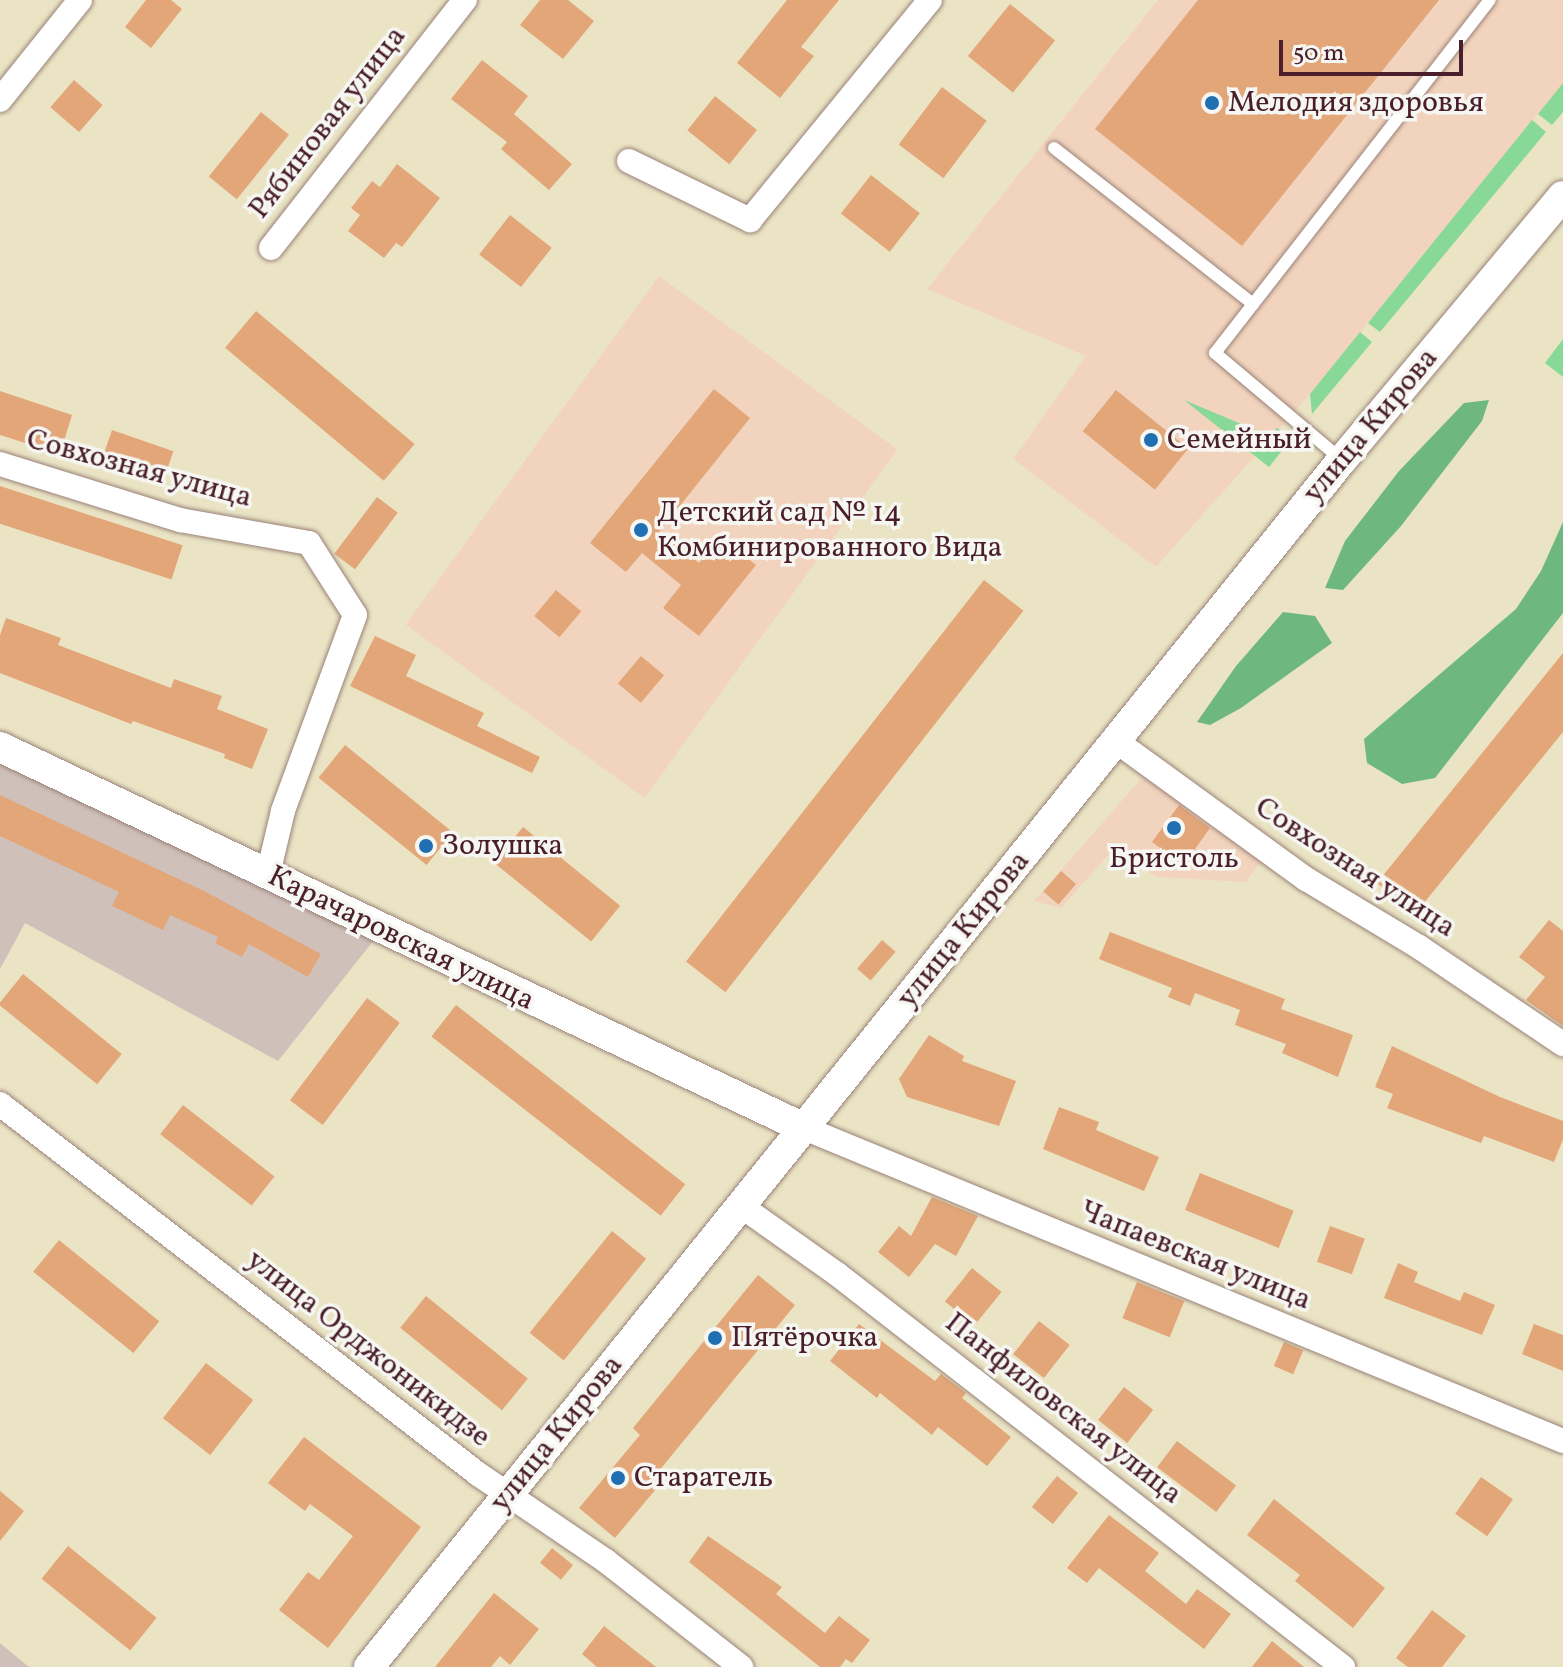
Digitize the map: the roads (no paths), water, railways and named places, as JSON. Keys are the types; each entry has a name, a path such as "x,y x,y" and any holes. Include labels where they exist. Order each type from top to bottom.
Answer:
{"street":[{"path":"0,100 80,0"},
{"name":"Рябиновая улица","path":"271,248 465,0"},
{"path":"629,161 750,220 930,0"},
{"name":"улица Кирова","path":"369,1667 1342,460 1563,196"},
{"name":"Совхозная улица","path":"0,464 180,520 309,543 355,615 283,811 268,874"},
{"name":"Совхозная улица","path":"1116,741 1306,879 1419,947 1563,1044"},
{"name":"Карачаровская улица","path":"0,747 804,1128"},
{"name":"улица Орджоникидзе","path":"0,1104 453,1455 606,1561 741,1667"},
{"name":"Чапаевская улица","path":"804,1128 1563,1441"},
{"name":"Панфиловская улица","path":"741,1206 837,1274 1343,1667"}],"lane":[{"path":"1342,460 1215,353 1490,0"},
{"path":"1054,148 1253,304"}],"place":[{"name":"Мелодия здоровья","path":"1212,103"},
{"name":"Семейный","path":"1151,440"},
{"name":"Детский сад № 14 Комбинированного Вида","path":"641,530"},
{"name":"Бристоль","path":"1174,828"},
{"name":"Золушка","path":"426,846"},
{"name":"Пятёрочка","path":"715,1338"},
{"name":"Старатель","path":"618,1478"}]}
